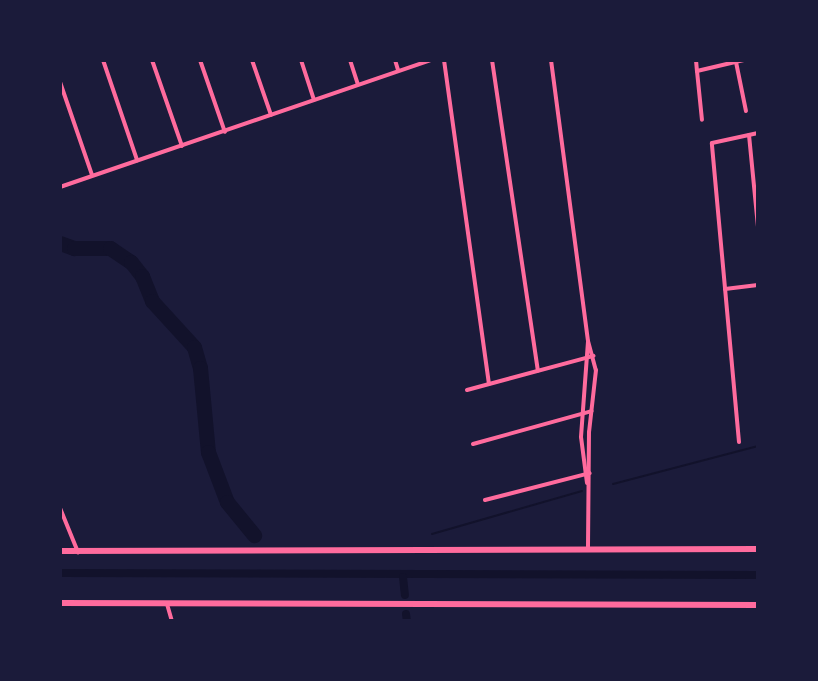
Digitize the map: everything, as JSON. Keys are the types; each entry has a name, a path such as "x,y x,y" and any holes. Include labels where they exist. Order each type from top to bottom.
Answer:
{"main road":[{"path":"60,551 758,549"},
{"path":"60,603 758,605"}],"street":[{"path":"103,60 137,160"},
{"path":"152,60 182,146"},
{"path":"200,60 225,132"},
{"path":"252,60 271,115"},
{"path":"301,60 314,100"},
{"path":"350,60 358,84"},
{"path":"395,60 398,70"},
{"path":"60,187 430,60"},
{"path":"444,60 489,384"},
{"path":"492,60 538,371"},
{"path":"551,60 588,341 594,356 596,384 592,411 588,486 588,548"},
{"path":"696,60 702,120"},
{"path":"697,71 743,60"},
{"path":"736,62 746,111"},
{"path":"60,82 92,175"},
{"path":"739,442 712,142 758,133"},
{"path":"749,135 758,227"},
{"path":"725,289 758,285"},
{"path":"588,341 582,414 584,474 588,486"},
{"path":"467,390 594,356"},
{"path":"473,444 592,411"},
{"path":"485,500 590,472"},
{"path":"60,508 78,552"},
{"path":"167,603 172,621"}],"waterway":[{"path":"60,243 74,248 110,248 131,262 142,276 152,301 194,347 200,368 208,452 227,502 254,535"},
{"path":"613,484 758,446"},
{"path":"432,534 582,491"},
{"path":"60,573 758,575"},
{"path":"403,577 405,595"},
{"path":"406,614 407,621"}]}
